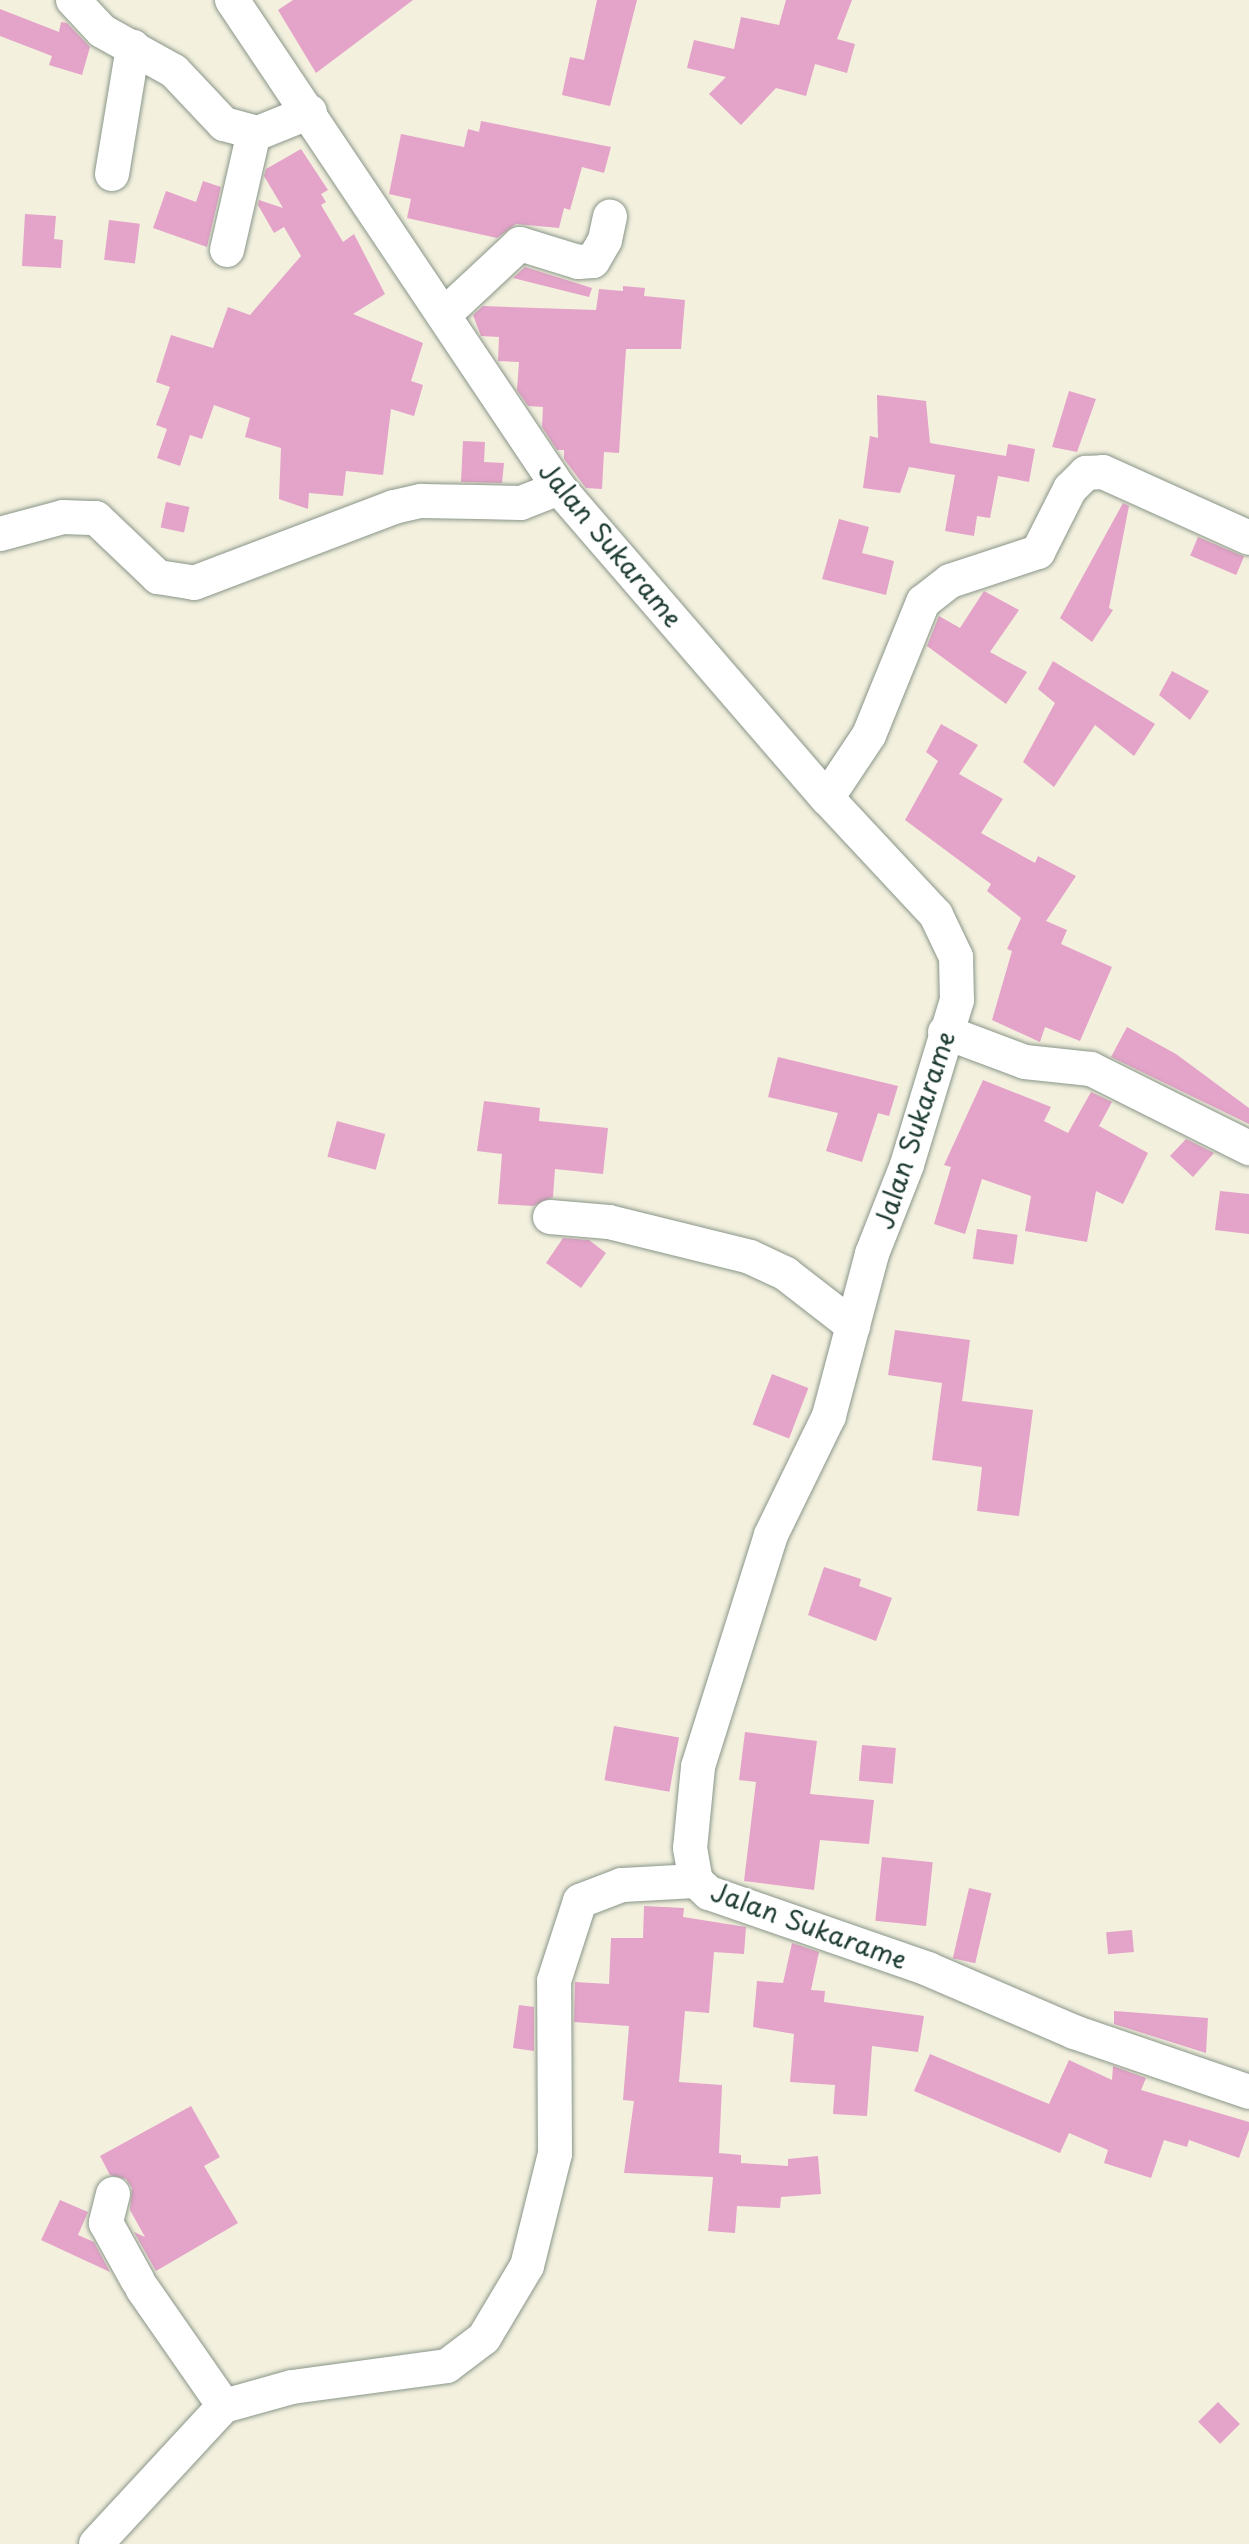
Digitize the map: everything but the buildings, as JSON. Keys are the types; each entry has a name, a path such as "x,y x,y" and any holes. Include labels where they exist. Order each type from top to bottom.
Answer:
{"street":[{"path":"73,0 102,31 174,71 224,124 254,132 310,112"},
{"name":"Jalan Sukarame","path":"232,0 310,112 559,488 827,798 944,926 958,975 945,1032 853,1326 829,1416 771,1535 698,1767 690,1848 696,1881 709,1893 928,1969 1074,2032 1249,2092"},
{"path":"112,174 133,47"},
{"path":"227,250 254,132"},
{"path":"444,315 520,244 578,262 593,261 605,240 610,217"},
{"path":"827,798 869,735 923,602 950,581 1038,552 1070,489 1086,473 1103,472 1249,538"},
{"path":"0,534 63,517 96,518 158,577 194,583 394,507 421,501 521,503 559,488"},
{"path":"945,1032 1025,1062 1091,1069 1249,1148"},
{"path":"550,1217 609,1222 750,1257 786,1274 853,1326"},
{"path":"96,2544 224,2406 292,2387 447,2366 465,2357 494,2325 527,2266 555,2154 554,1993 567,1930 580,1901 597,1890 647,1880 696,1881"},
{"path":"113,2194 106,2223 140,2284 224,2406"}]}
